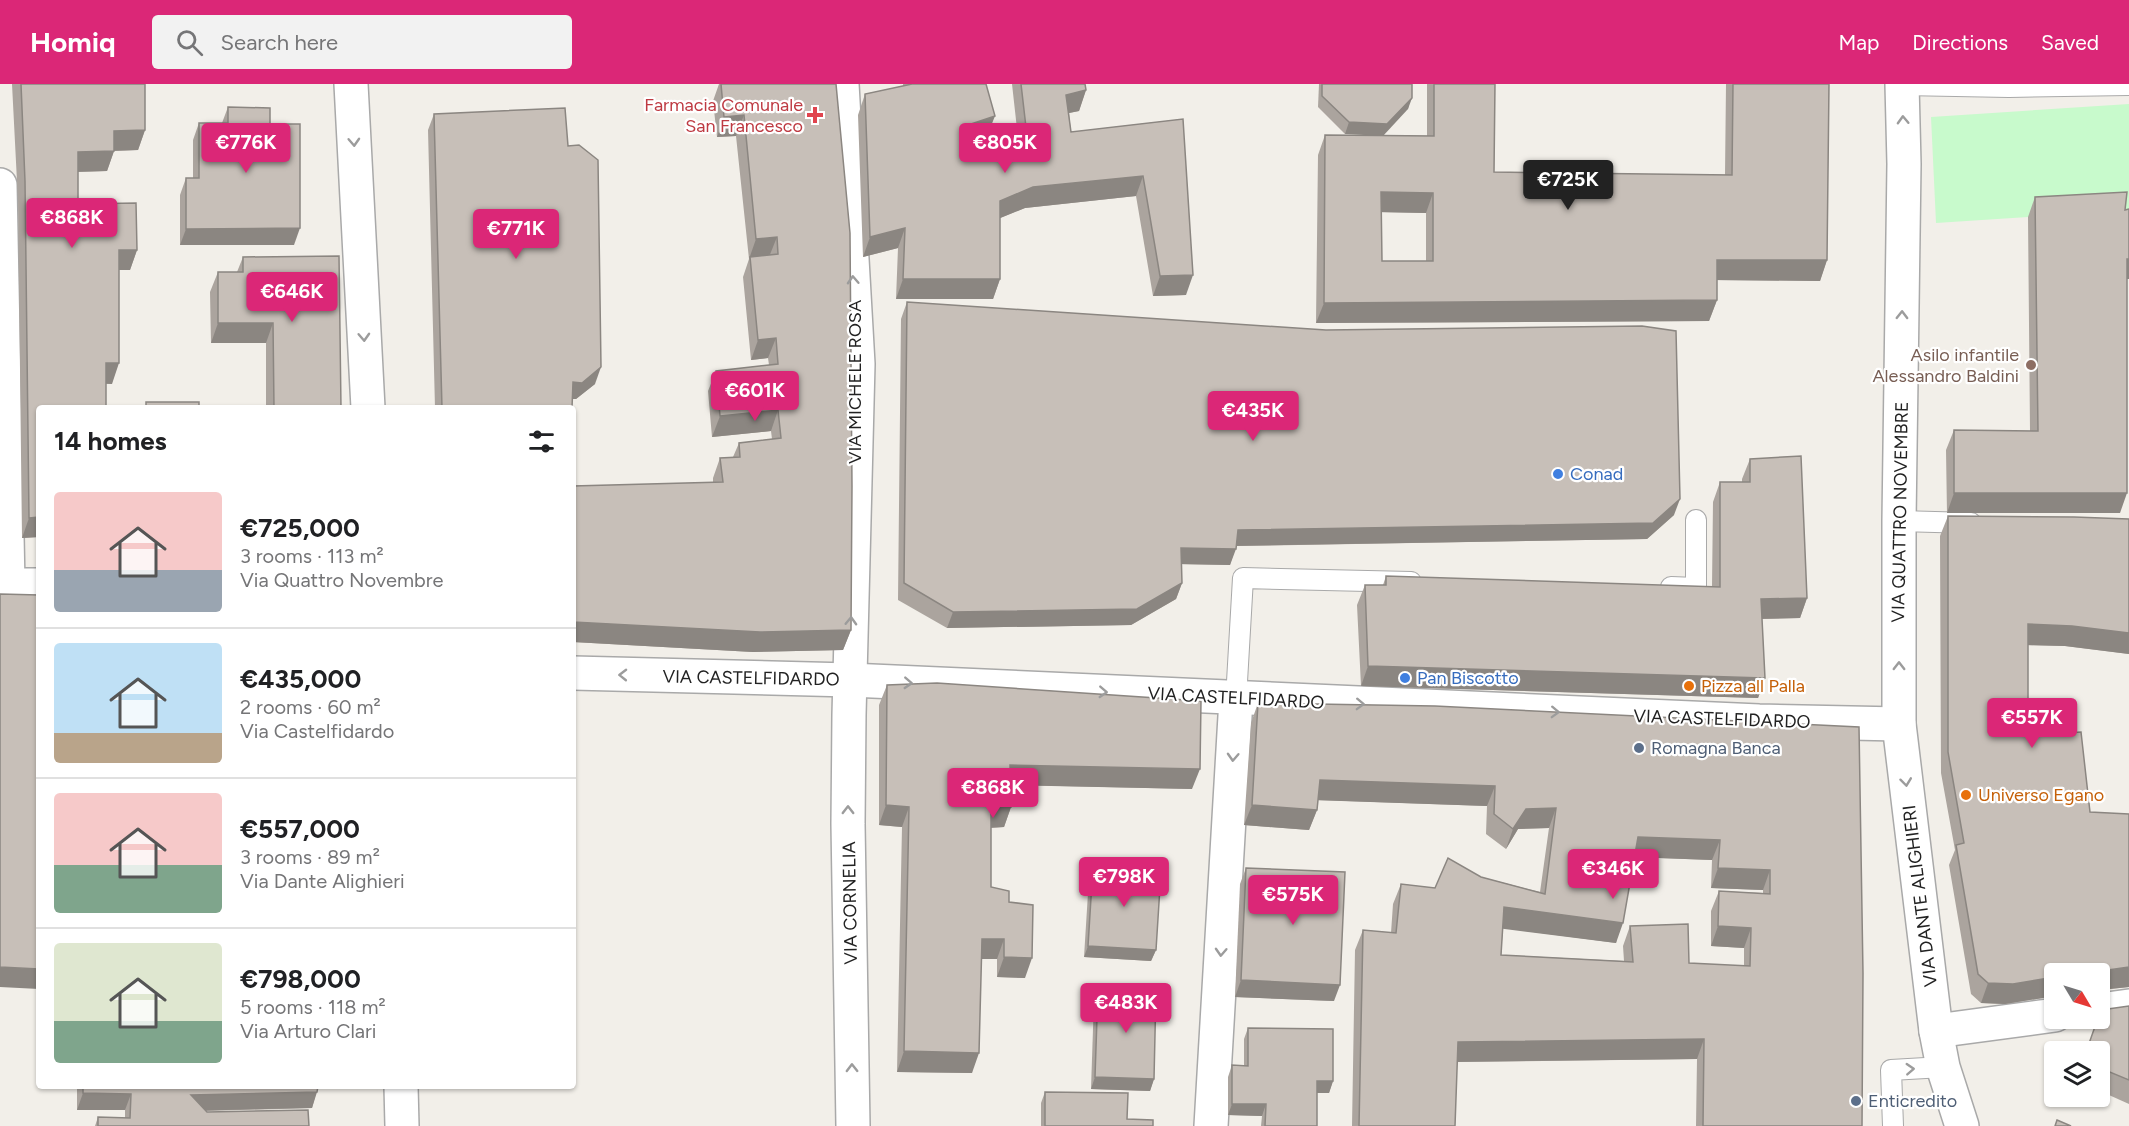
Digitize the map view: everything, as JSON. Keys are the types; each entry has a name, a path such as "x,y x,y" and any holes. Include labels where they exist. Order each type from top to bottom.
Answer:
{"street":[{"path":"351,84 368,405"},
{"name":"VIA MICHELE ROSA","path":"842,84 858,364 850,680"},
{"name":"VIA QUATTRO NOVEMBRE","path":"1899,724 1899,521 1904,164 1902,85"},
{"path":"0,185 16,585"},
{"name":"VIA CASTELFIDARDO","path":"576,673 850,680 1759,721 1899,724"},
{"name":"VIA CORNELIA","path":"850,680 848,824 853,1126"},
{"path":"1211,1126 1236,699"},
{"name":"VIA DANTE ALIGHIERI","path":"1899,724 1936,1031 1943,1067 1962,1126"},
{"path":"1936,1031 2044,1016"},
{"path":"401,1089 402,1126"}],"lane":[{"path":"1902,85 2009,87 2129,85"},
{"path":"1648,587 1695,588 1696,520"},
{"path":"1899,521 1991,523"},
{"path":"1236,699 1243,578 1434,582"},
{"path":"1893,1126 1891,1070 1943,1067"}],"green space":[{"path":"2129,104 2129,228 2028,217 1936,223 1931,117"}],"building":[{"path":"21,84 145,84 145,130 114,131 114,151 78,152 78,204 136,203 137,250 119,250 119,363 106,363 106,405 36,405 36,517 29,518 25,181"},
{"path":"721,84 836,84 850,233 851,630 760,632 576,622 576,486 723,482 720,458 740,457 739,443 781,438 778,410 720,416 716,371 778,364 776,338 758,340 750,257 778,254 777,237 756,239 744,115 724,117"},
{"path":"912,84 986,84 995,116 965,126 970,151 1027,136 1021,84 1085,84 1086,90 1066,95 1071,132 1183,119 1193,275 1160,276 1143,176 1033,187 1000,201 1000,279 903,279 905,228 870,237 865,94"},
{"path":"1322,84 1412,84 1412,98 1387,124 1349,122 1322,96"},
{"path":"1434,84 1495,84 1494,172 1732,175 1733,84 1829,84 1827,260 1717,260 1717,300 1324,303 1325,135 1434,136","holes":["1381,192 1433,193 1433,261 1382,261"]},
{"path":"228,107 270,108 270,124 300,124 300,228 186,229 186,178 199,178 199,123 228,123"},
{"path":"565,108 568,146 579,145 598,160 601,367 582,383 573,382 572,405 442,405 434,114"},
{"path":"2127,192 2125,210 2129,209 2129,259 2127,259 2127,493 1954,493 1954,430 2038,431 2035,197"},
{"path":"339,256 341,405 274,405 273,323 218,323 218,272 243,272 243,257"},
{"path":"907,302 1326,330 1642,326 1676,331 1680,499 1653,523 1238,530 1236,549 1181,548 1182,583 1137,609 953,612 904,583"},
{"path":"146,402 199,402 199,405 146,405"},
{"path":"1801,456 1807,598 1761,599 1765,678 1368,666 1365,585 1386,585 1386,576 1720,587 1720,482 1750,482 1750,459"},
{"path":"1948,516 2129,519 2129,633 2072,626 2028,624 2028,735 2081,732 2090,812 2129,814 2129,967 2110,970 2110,963 2044,963 2044,979 2013,984 1988,983 1978,974 1956,845 1964,843 1948,752"},
{"path":"0,594 36,595 36,969 0,967"},
{"path":"937,683 1201,701 1200,769 1010,765 1011,807 991,808 991,887 1009,891 1009,902 1033,905 1032,958 1004,957 1004,939 982,939 979,1053 904,1051 909,807 886,805 887,685"},
{"path":"1258,703 1435,706 1859,727 1863,973 1862,1126 1703,1126 1704,1039 1458,1042 1455,1126 1359,1126 1363,930 1396,933 1401,884 1435,888 1448,858 1481,877 1545,894 1556,808 1526,809 1513,829 1494,814 1495,786 1320,780 1317,810 1252,805","holes":["1638,837 1720,840 1718,868 1770,870 1770,894 1719,891 1718,926 1751,928 1750,966 1689,963 1688,924 1630,926 1633,962 1501,955 1504,907 1623,923"]},
{"path":"1093,866 1161,871 1156,950 1088,946"},
{"path":"1246,868 1345,872 1340,985 1241,980"},
{"path":"1098,988 1156,990 1154,1079 1095,1077"},
{"path":"2129,1006 2129,1080 2110,1072 2110,1041 2090,1041 2094,1029 2110,1029 2110,1009"},
{"path":"1248,1028 1333,1029 1333,1081 1317,1081 1317,1126 1265,1126 1266,1104 1232,1104 1232,1065 1248,1066"},
{"path":"83,1089 318,1089 317,1092 191,1095 207,1112 308,1110 309,1126 98,1126 98,1117 130,1118 131,1094 83,1093"},
{"path":"1045,1092 1128,1093 1127,1119 1153,1120 1153,1126 1045,1126"},
{"path":"2057,1120 2071,1126 2055,1126"}],"place":[{"name":"Farmacia Comunale San Francesco","path":"815,115"},
{"name":"Asilo infantile Alessandro Baldini","path":"2031,365"},
{"name":"Conad","path":"1558,474"},
{"name":"Pan Biscotto","path":"1405,678"},
{"name":"Pizza all Palla","path":"1689,686"},
{"name":"Romagna Banca","path":"1639,748"},
{"name":"Universo Egano","path":"1966,795"},
{"name":"Enticredito","path":"1856,1101"}]}
